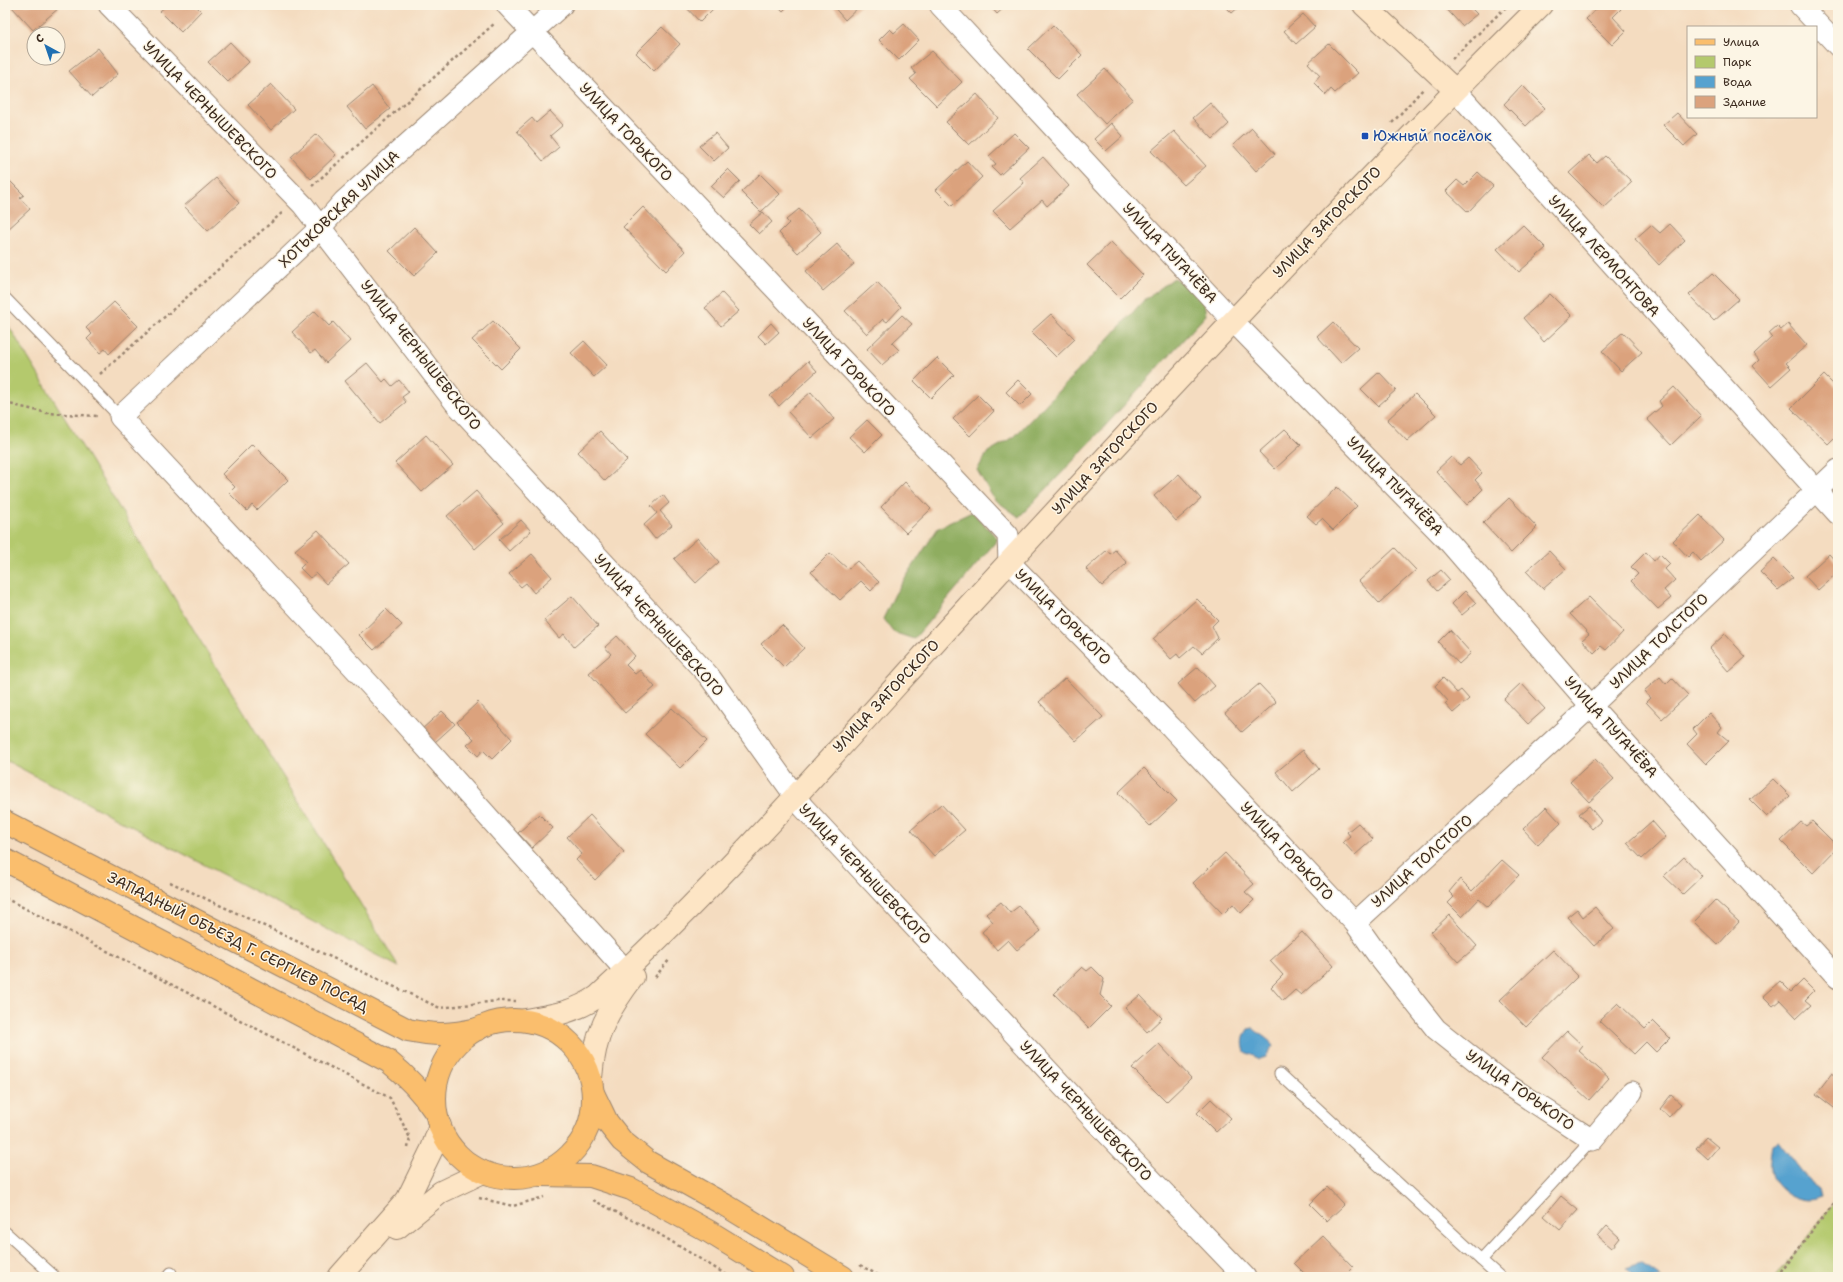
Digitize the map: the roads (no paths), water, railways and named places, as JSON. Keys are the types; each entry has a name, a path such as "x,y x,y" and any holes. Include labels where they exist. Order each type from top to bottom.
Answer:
{"main road":[{"name":"УЛИЦА ЛЕРМОНТОВА","path":"1364,5 1455,90"},
{"name":"УЛИЦА ЗАГОРСКОГО","path":"678,919 794,796 1233,321 1455,90 1541,5"},
{"name":"ЗАПАДНЫЙ ОБЪЕЗД Г. СЕРГИЕВ ПОСАД","path":"5,822 408,1030 430,1035 450,1035 478,1029"},
{"path":"5,860 388,1061 408,1076 422,1092 450,1145 465,1161 483,1172 507,1178 538,1175 591,1176 631,1189 702,1228 784,1277"},
{"path":"339,1277 407,1200 432,1149 438,1120 436,1084 447,1058 466,1036 493,1022 526,1020 568,1012 584,1006 597,997 626,971 678,919"},
{"path":"538,1175 561,1163 580,1145 591,1121 593,1054 603,1022 622,992 678,919"},
{"path":"526,1020 544,1025 560,1034 574,1046 584,1061 592,1087 607,1122 622,1140 648,1162 725,1205 848,1269"},
{"path":"346,1277 417,1210 441,1192 483,1172"}],"street":[{"name":"УЛИЦА ЧЕРНЫШЕВСКОГО","path":"109,5 302,205 321,227 457,405 709,676 794,796 1097,1123 1245,1277"},
{"name":"УЛИЦА ГОРЬКОГО","path":"507,5 1008,536 1009,562 1171,727 1355,923 1382,961 1436,1029 1500,1080 1592,1140"},
{"name":"ХОТЬКОВСКАЯ УЛИЦА","path":"120,417 321,227 344,201 562,5"},
{"name":"УЛИЦА ПУГАЧЁВА","path":"940,5 1233,321 1449,542 1591,706 1838,978"},
{"path":"1800,5 1838,46"},
{"name":"УЛИЦА ЛЕРМОНТОВА","path":"1455,90 1838,514"},
{"path":"120,417 371,686 626,971"},
{"name":"УЛИЦА ТОЛСТОГО","path":"1355,923 1591,706 1838,470"},
{"path":"1592,1140 1632,1092"}],"lane":[{"path":"5,298 120,417"},
{"path":"1280,1074 1500,1277"},
{"path":"1481,1260 1592,1140"},
{"path":"5,1232 55,1277"}],"water":[{"path":"1253,1028 1274,1046 1266,1057 1260,1059 1245,1052 1244,1049 1243,1043 1245,1035 1248,1029"},
{"path":"1778,1141 1811,1183 1819,1189 1821,1197 1814,1200 1798,1198 1790,1195 1777,1184 1772,1177 1770,1163 1772,1144"},
{"path":"1641,1263 1661,1277 1635,1277 1626,1268"}],"place":[{"name":"Южный посёлок","path":"1365,136"}]}
